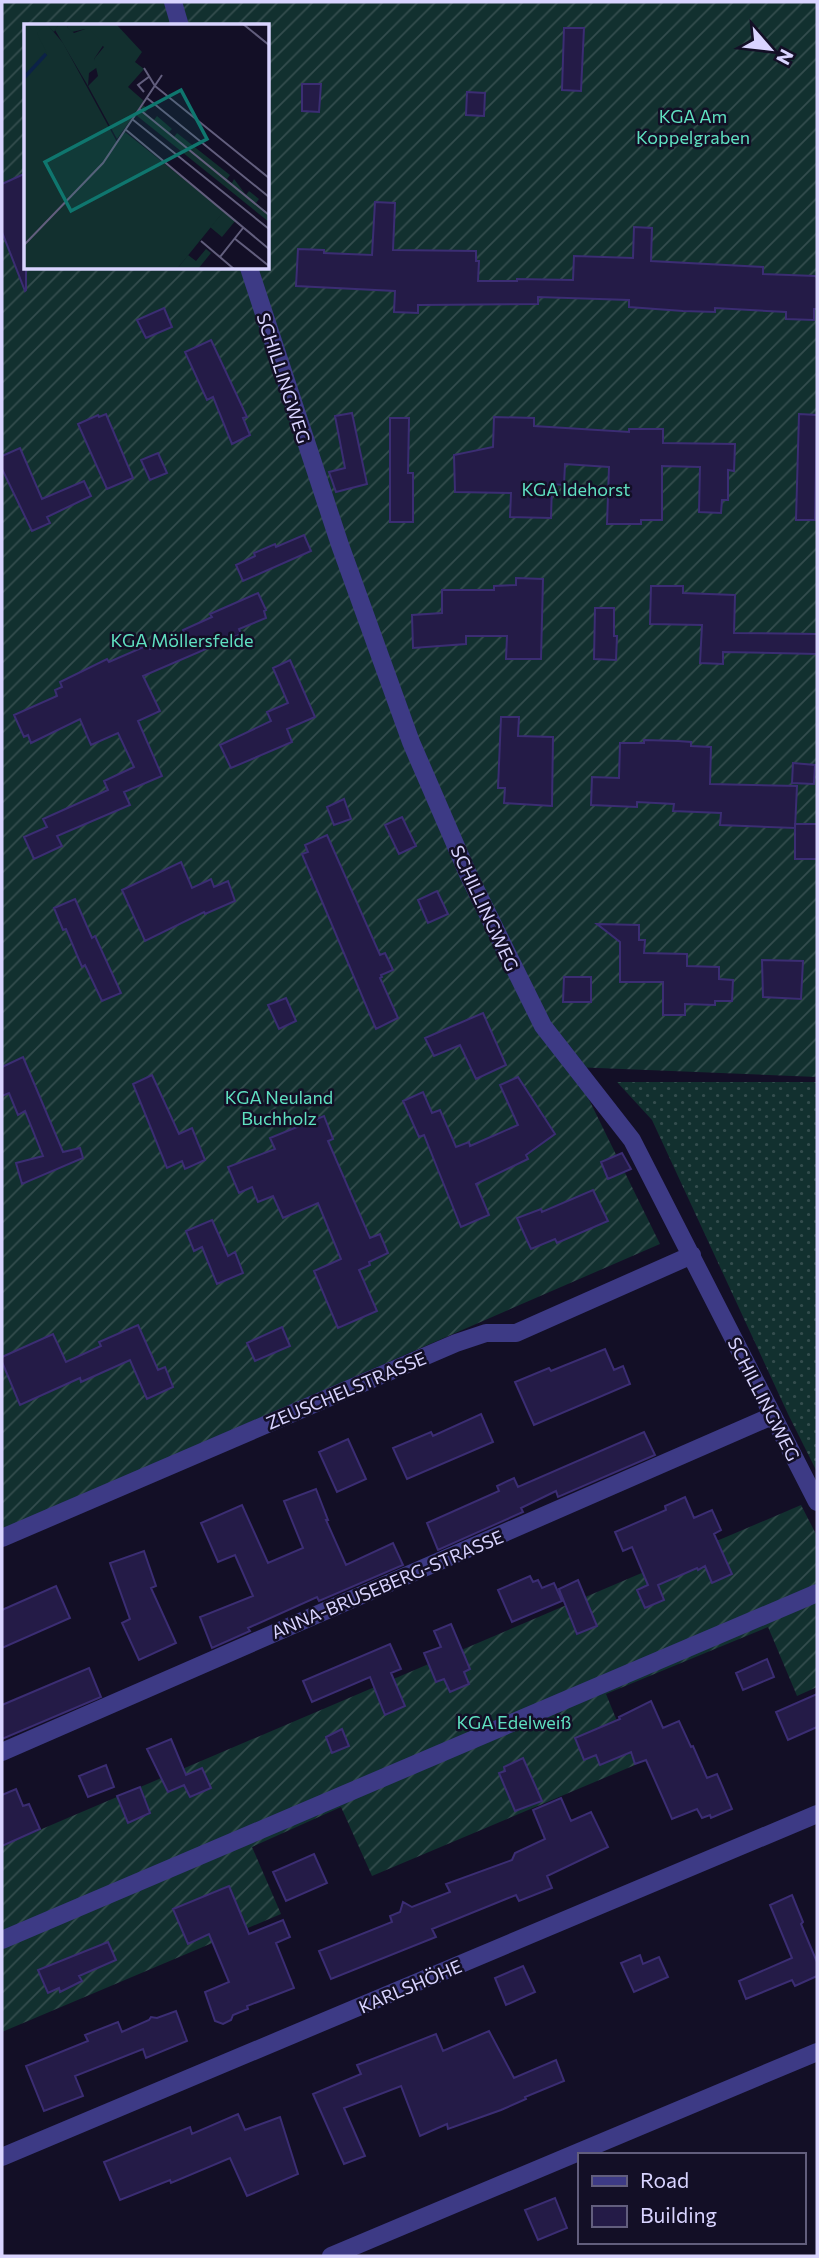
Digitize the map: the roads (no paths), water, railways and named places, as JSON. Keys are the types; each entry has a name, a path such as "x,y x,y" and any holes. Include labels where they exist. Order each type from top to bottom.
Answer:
{"street":[{"path":"173,2 179,24"},
{"name":"SCHILLINGWEG","path":"250,270 329,513 411,742 468,874 543,1026 632,1140 817,1502"},
{"name":"ZEUSCHELSTRASSE","path":"2,1538 456,1343 486,1333 516,1333 692,1255"},
{"name":"ANNA-BRUSEBERG-STRASSE","path":"2,1752 772,1416"},
{"path":"2,1940 817,1593"},
{"name":"KARLSHÖHE","path":"2,2157 817,1814"},
{"path":"331,2256 817,2052"}],"park label":[{"name":"KGA Am Koppelgraben","path":"693,126"},
{"name":"KGA Idehorst","path":"576,489"},
{"name":"KGA Möllersfelde","path":"182,640"},
{"name":"KGA Neuland Buchholz","path":"279,1107"},
{"name":"KGA Edelweiß","path":"514,1722"}]}
